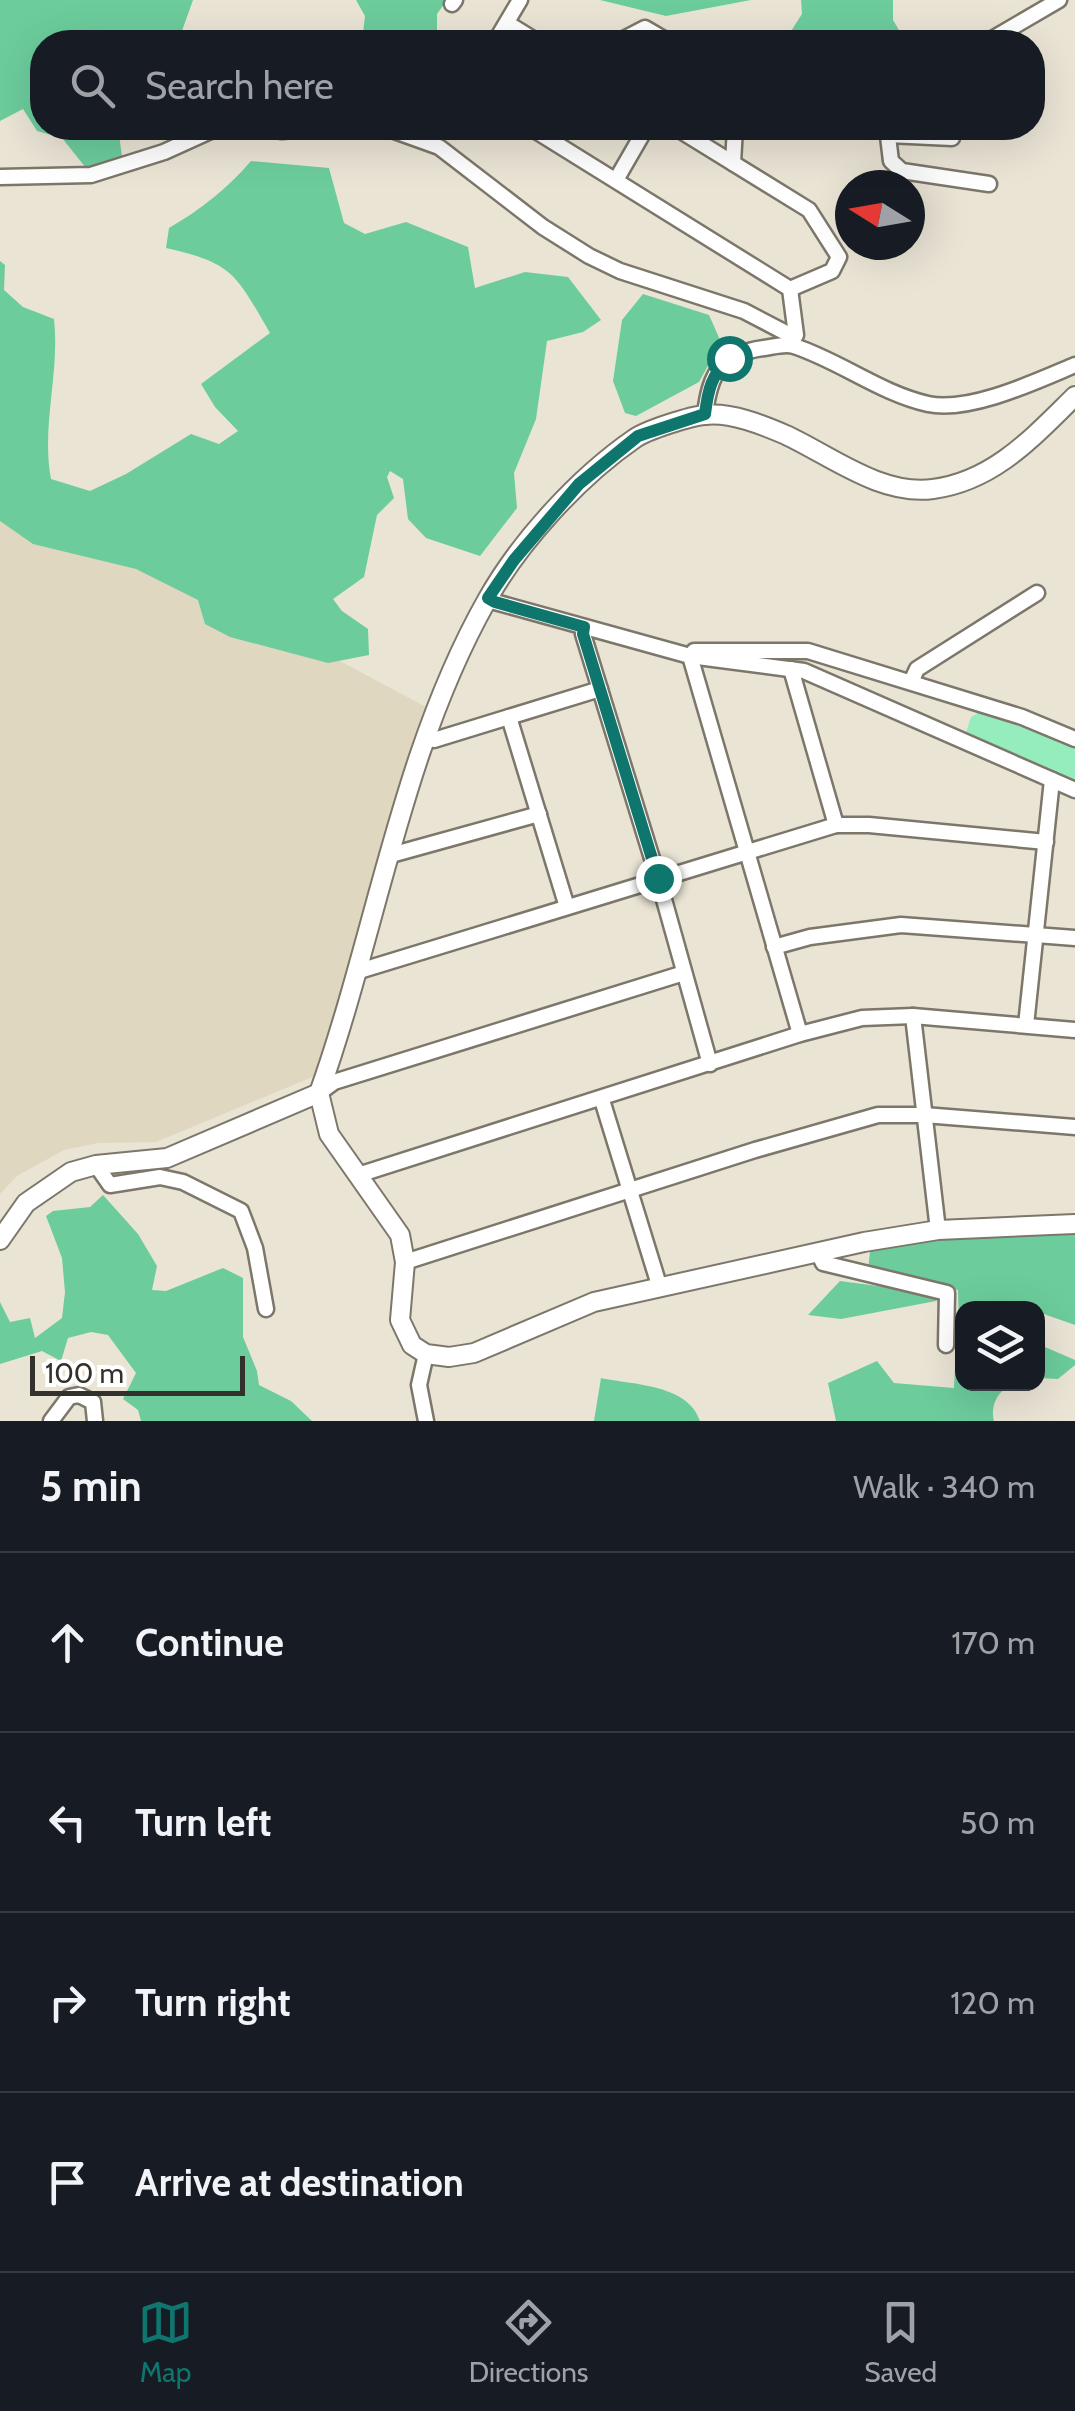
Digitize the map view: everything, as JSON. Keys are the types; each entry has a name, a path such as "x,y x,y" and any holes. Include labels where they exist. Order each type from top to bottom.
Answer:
{"street":[{"path":"503,30 520,0"},
{"path":"1007,30 1059,0"},
{"path":"507,23 518,30"},
{"path":"0,177 91,175 190,140"},
{"path":"421,140 439,146 543,227 589,256 620,271 744,311 788,334 790,344"},
{"path":"551,140 790,289"},
{"path":"616,180 639,140"},
{"path":"696,140 809,210 840,256 832,271 790,289"},
{"path":"733,163 734,140"},
{"path":"888,140 891,162 902,172 989,184"},
{"path":"790,289 796,335 790,344"},
{"path":"705,414 708,387 715,372 729,358 790,344 875,385 930,404 960,404 1035,382 1075,365"},
{"path":"1075,396 1016,454 962,483 930,490 900,487 871,478 784,434 744,420 705,414 638,436 579,484 514,560 488,598 440,698 318,1093 328,1134 400,1236 406,1262 400,1320 412,1345 426,1354 449,1357 474,1353 594,1302 818,1252 938,1230 1075,1224"},
{"path":"911,682 916,670 1037,592"},
{"path":"488,598 690,656 804,670 1075,790"},
{"path":"584,627 710,1064"},
{"path":"690,656 694,651 808,651 1022,717 1075,738"},
{"path":"690,656 800,1034"},
{"path":"792,669 836,825"},
{"path":"426,738 434,740 600,689"},
{"path":"509,717 567,906"},
{"path":"1026,1026 1052,780"},
{"path":"391,855 539,814"},
{"path":"356,972 836,825 1046,842"},
{"path":"774,947 810,937 901,925 1075,938"},
{"path":"0,1240 26,1202 71,1172 96,1165 167,1158 318,1093 334,1082 684,973"},
{"path":"913,1016 938,1230"},
{"path":"358,1176 800,1034 862,1018 913,1016 1075,1030"},
{"path":"602,1100 660,1285"},
{"path":"406,1262 878,1114 1075,1127"},
{"path":"96,1165 110,1186 160,1177 183,1182 241,1212 255,1248 266,1309"},
{"path":"818,1252 823,1263 947,1293 946,1346"},
{"path":"426,1354 418,1385 426,1421"},
{"path":"50,1421 69,1397 79,1395 94,1402 95,1421"}],"shaded area":[{"path":"0,518 165,580 323,652 426,707 315,1076 156,1142 98,1143 64,1150 17,1176 0,1194"}],"green space":[{"path":"0,0 193,0 182,30 30,30 30,120 23,109 0,121"},
{"path":"356,0 447,0 437,14 437,30 363,30 365,16"},
{"path":"600,0 751,0 666,16"},
{"path":"801,0 893,0 893,20 899,30 792,30 802,14"},
{"path":"64,140 120,140 122,156 86,168"},
{"path":"251,161 329,168 344,223 365,234 406,222 468,247 475,288 525,272 568,277 601,320 583,332 547,341 536,419 514,473 517,508 480,556 426,538 408,519 403,479 390,471 387,477 394,498 377,515 364,577 333,599 342,611 368,629 369,655 328,663 230,637 205,624 198,600 136,569 33,544 0,521 0,261 5,265 4,290 23,307 54,319 48,439 51,479 90,491 191,434 219,444 238,431 215,407 201,384 270,333 231,274 206,259 166,248 169,228 213,198"},
{"path":"643,294 709,315 721,342 699,382 636,416 625,413 613,381 622,320"},
{"path":"980,712 1075,746 1075,785 966,733 971,717"},
{"path":"103,1195 138,1234 157,1266 152,1290 166,1291 223,1268 243,1278 243,1337 259,1385 291,1401 312,1421 141,1421 138,1410 123,1399 136,1373 108,1335 91,1332 68,1338 61,1361 42,1351 0,1364 0,1302 10,1322 30,1318 35,1338 62,1318 62,1258 46,1216 53,1211 90,1207"},
{"path":"1075,1232 1075,1325 1045,1314 1045,1301 958,1301 958,1290 868,1270 870,1252 907,1239"},
{"path":"840,1281 938,1294 936,1301 841,1319 808,1315"},
{"path":"1045,1347 1075,1360 1075,1365 1058,1379 1045,1378"},
{"path":"877,1361 894,1383 954,1388 955,1368 955,1391 1002,1391 993,1409 994,1421 836,1421 828,1383"},
{"path":"601,1378 672,1393 694,1409 700,1421 594,1421"}],"route":[{"path":"658,878 584,627 488,598 514,560 579,484 638,436 705,414 708,387 715,372 729,358"}]}
